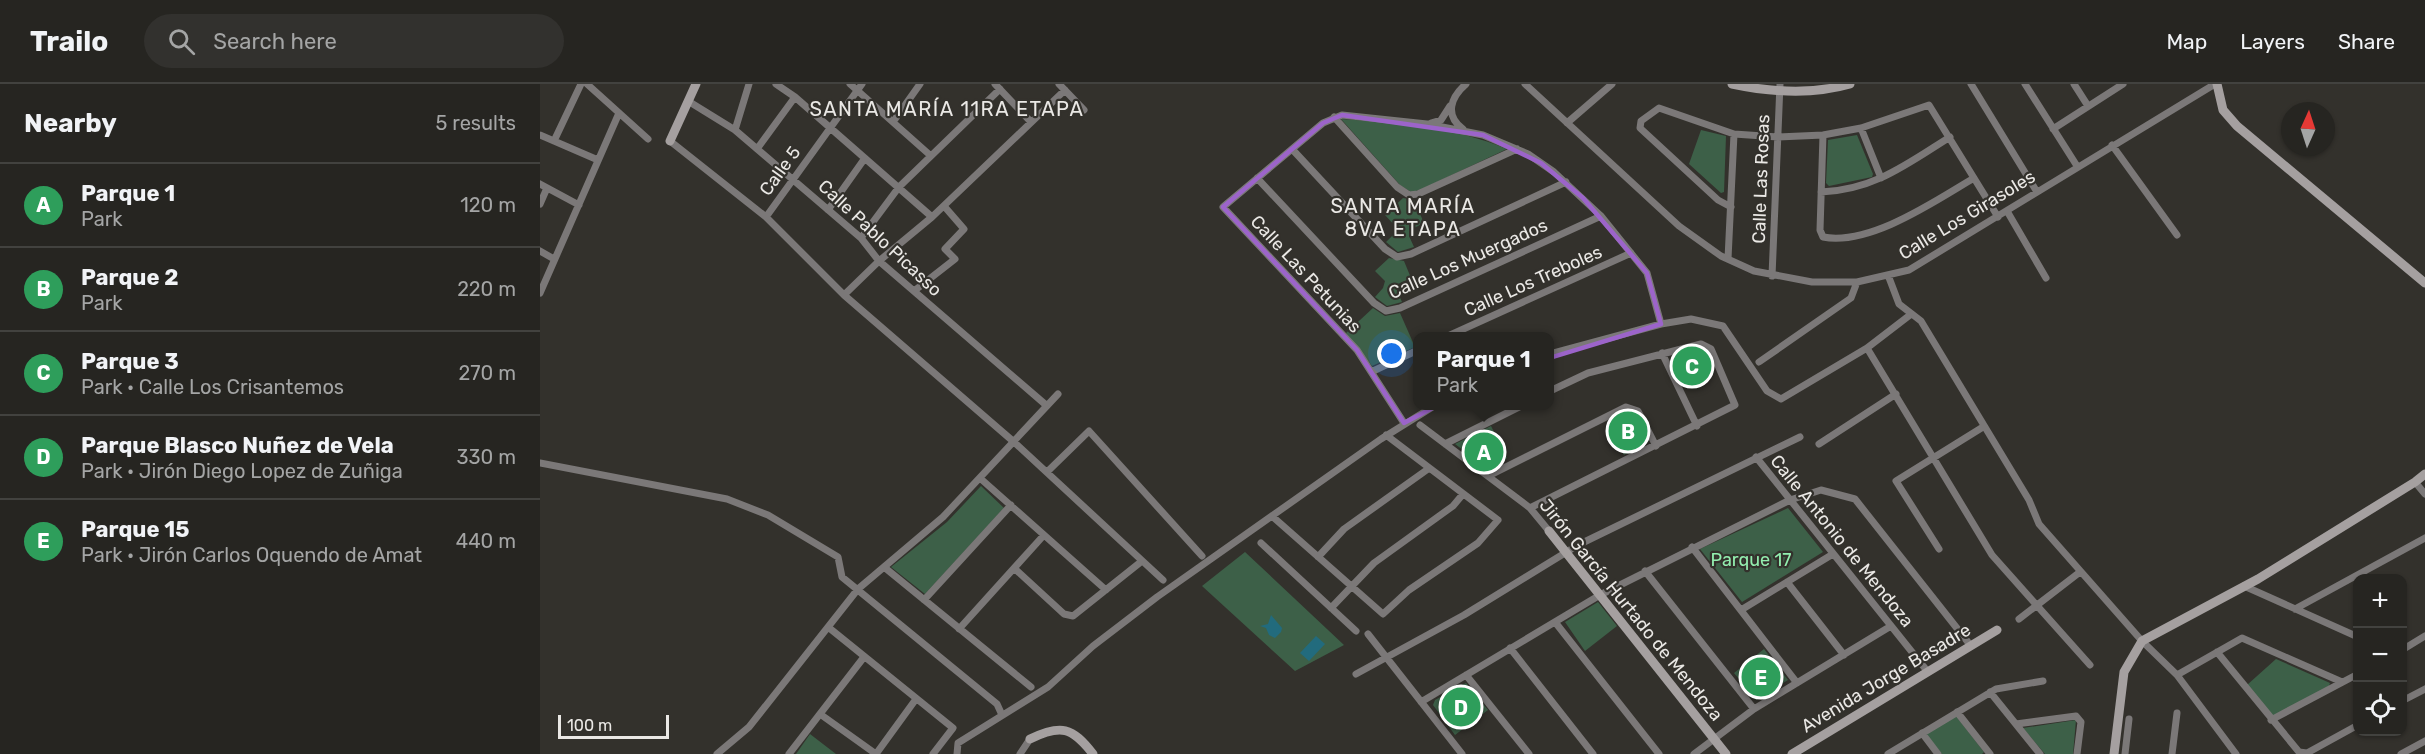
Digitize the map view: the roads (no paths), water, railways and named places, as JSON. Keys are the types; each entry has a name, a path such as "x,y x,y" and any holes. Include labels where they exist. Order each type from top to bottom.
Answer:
{"street":[{"path":"555,141 581,84"},
{"path":"587,84 648,139"},
{"path":"696,84 670,141 766,217 844,295 1014,442 1163,580"},
{"path":"735,130 749,84"},
{"path":"776,84 795,97 932,217"},
{"path":"850,84 860,87 893,122 931,156"},
{"path":"893,122 920,84"},
{"path":"1059,84 1084,110"},
{"path":"1427,124 1441,120 1457,91 1464,84"},
{"name":"Calle Los Girasoles","path":"1525,84 1696,240 1728,259 1772,276 1812,282 1857,282 1909,270 1998,217 2076,166 2216,84"},
{"path":"1731,84 1816,90 1850,84"},
{"path":"1971,84 2037,192"},
{"path":"2025,84 2076,166"},
{"path":"2074,84 2088,106"},
{"path":"2216,84 2223,110 2237,126 2425,283"},
{"path":"1567,123 1610,85"},
{"path":"2053,129 2120,85"},
{"name":"Calle 5","path":"766,217 860,87"},
{"path":"861,238 899,188 997,87 1031,122"},
{"name":"Calle Las Rosas","path":"1772,276 1780,87"},
{"path":"844,295 879,261 944,206 1065,90"},
{"path":"757,149 795,97"},
{"name":"Calle Pablo Picasso","path":"688,101 735,130 861,238 879,261 1046,405"},
{"path":"1451,104 1456,124 1468,131"},
{"path":"1731,207 1718,200 1638,125 1659,108 1734,134 1778,137 1823,135 1861,128 1929,105 1998,217"},
{"path":"540,292 619,113"},
{"path":"1257,178 1323,123 1334,117 1355,116 1427,124 1468,131 1517,148 1566,182 1601,216 1647,273 1661,324"},
{"path":"1334,117 1397,187 1409,195 1423,192 1517,148"},
{"path":"1861,128 1881,178"},
{"path":"1728,259 1734,134"},
{"path":"540,135 598,160"},
{"path":"1823,135 1820,234 1830,238 1873,231 1908,218 1974,178"},
{"path":"1821,192 1862,187 1950,137"},
{"path":"2112,145 2177,236"},
{"path":"1292,149 1385,249 1397,257 1411,254 1566,182"},
{"path":"828,210 865,158"},
{"name":"Calle Las Petunias","path":"1257,178 1223,207 1357,350 1404,423"},
{"name":"Calle Los Muergados","path":"1257,178 1374,303 1386,311 1397,310 1601,216"},
{"path":"540,204 543,186 579,205"},
{"path":"914,291 955,259 945,249 964,229 944,206"},
{"path":"2007,211 2046,278"},
{"path":"540,251 554,259"},
{"name":"Calle Los Treboles","path":"1457,332 1631,253"},
{"path":"1888,275 1899,304 1910,315 1921,321 2029,500 2039,524 2142,641 2177,675 2236,754"},
{"path":"1759,362 1851,298 1857,282"},
{"path":"1554,353 1661,324 1691,319 1723,326 1767,391 1782,399 1867,348 1910,315"},
{"path":"1530,508 1735,405 1710,349 1701,344 1588,373 1554,389"},
{"path":"1867,348 1992,555 2091,665"},
{"path":"1371,372 1413,352"},
{"path":"1662,353 1697,426"},
{"path":"717,754 749,728 858,589 943,517 981,479 1058,394"},
{"path":"1819,444 1896,394"},
{"path":"1488,476 1626,407 1638,411 1656,446"},
{"path":"957,754 958,743 1048,687 1111,632 1386,435 1426,410"},
{"path":"1445,444 1511,410"},
{"name":"Jirón García Hurtado de Mendoza","path":"1420,425 1530,508 1726,754"},
{"path":"1939,549 1896,481 1983,427"},
{"path":"1047,472 1089,431 1202,556"},
{"path":"1272,516 1383,614 1409,590 1478,543 1498,520 1386,435"},
{"path":"1356,674 1464,615 1566,553 1800,437"},
{"name":"Calle Antonio de Mendoza","path":"1756,457 1928,672"},
{"path":"540,463 727,500 758,511 838,557 842,577 997,704 1002,715"},
{"path":"1318,557 1344,529 1428,469"},
{"path":"2114,754 2124,672 2142,641 2244,586 2425,474"},
{"path":"981,479 1106,590"},
{"path":"2415,482 2425,494"},
{"path":"1421,702 1600,595 1790,500 1821,490 1855,499 1971,646"},
{"path":"1331,608 1374,562 1453,506 1463,494"},
{"path":"924,600 1011,505"},
{"path":"959,629 1044,535"},
{"path":"2295,609 2425,538"},
{"path":"1261,543 1356,631"},
{"path":"1692,547 1797,683"},
{"path":"1741,610 1833,554"},
{"path":"1014,568 1064,614 1073,616 1142,561"},
{"path":"884,567 1031,687"},
{"path":"1645,572 1754,709"},
{"path":"2019,619 2080,572"},
{"path":"1787,582 1844,655"},
{"path":"2244,586 2353,635"},
{"path":"1555,622 1659,754"},
{"path":"1694,754 1754,709 1891,626"},
{"path":"828,627 953,728 933,754"},
{"name":"Avenida Jorge Basadre","path":"1791,754 1997,630"},
{"path":"1368,634 1462,754"},
{"path":"2407,647 2425,636"},
{"path":"2177,675 2236,640 2246,639 2342,682"},
{"path":"1510,648 1593,754"},
{"path":"2217,652 2295,749 2303,753 2353,728"},
{"path":"789,754 864,657"},
{"path":"1466,675 1529,754"},
{"path":"2271,720 2353,676"},
{"path":"1889,754 1990,692 2004,687 2043,681"},
{"path":"2407,699 2425,689"},
{"path":"1990,692 2040,754"},
{"path":"820,714 876,754 916,699"},
{"path":"1957,712 1990,754"},
{"path":"2172,754 2177,713"},
{"path":"2016,724 2076,716 2081,722 2077,754"},
{"path":"2125,754 2129,719"},
{"path":"1020,754 1030,739 1048,730 1063,729 1079,736 1092,754"},
{"path":"1922,733 1938,754"},
{"path":"2401,754 2425,741"}],"water":[{"path":"1271,615 1282,628 1275,638 1269,635 1266,628 1260,626 1268,624"},
{"path":"1316,636 1325,644 1309,661 1300,653"}],"place":[{"name":"Parque 3","path":"1692,366"},
{"name":"Parque 2","path":"1628,431"},
{"name":"Parque 1","path":"1484,452"},
{"name":"Parque 15","path":"1761,677"},
{"name":"Parque Blasco Nuñez de Vela","path":"1461,707"}],"district":[{"name":"SANTA MARÍA 11RA ETAPA","path":"947,109"},
{"name":"SANTA MARÍA 8VA ETAPA","path":"1403,218"}],"park label":[{"name":"Parque 17","path":"1751,560"}]}
